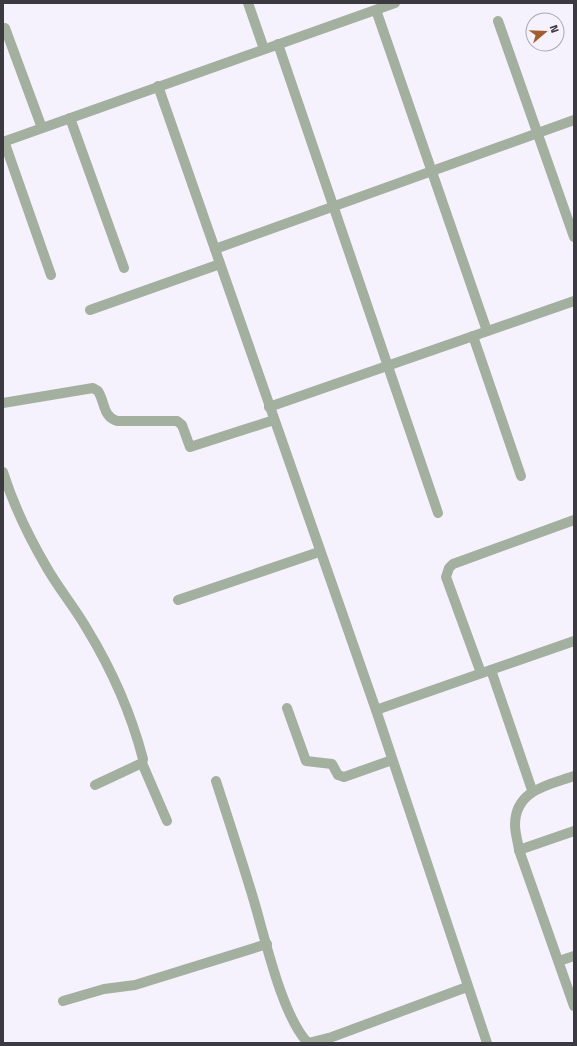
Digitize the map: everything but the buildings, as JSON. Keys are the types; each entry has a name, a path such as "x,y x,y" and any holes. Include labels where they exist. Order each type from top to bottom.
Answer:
{"street":[{"path":"248,3 264,49"},
{"path":"51,275 3,142 395,3"},
{"path":"376,10 487,331"},
{"path":"498,20 574,237"},
{"path":"5,28 42,128"},
{"path":"278,44 438,513"},
{"path":"158,86 319,552 376,710 486,1043"},
{"path":"70,118 124,268"},
{"path":"215,249 574,120"},
{"path":"90,310 220,264"},
{"path":"270,407 574,301"},
{"path":"473,336 521,476"},
{"path":"3,403 92,388 98,391 102,397 107,415 111,419 117,421 177,421 182,425 190,447 274,420"},
{"path":"3,472 10,493 47,568 88,630 123,697 134,724 143,759 142,763 167,821"},
{"path":"532,790 486,672 446,577 449,568 453,564 574,520"},
{"path":"178,600 319,552"},
{"path":"376,710 574,641"},
{"path":"287,708 306,761 332,764 338,775 344,777 392,760"},
{"path":"95,785 142,763"},
{"path":"574,776 532,790 524,799 517,812 515,825 519,850 574,1006"},
{"path":"216,781 238,846 284,1000 301,1036 308,1043 322,1042 467,988"},
{"path":"519,850 574,831"},
{"path":"63,1001 104,989 135,985 267,944"},
{"path":"559,961 574,956"}]}
